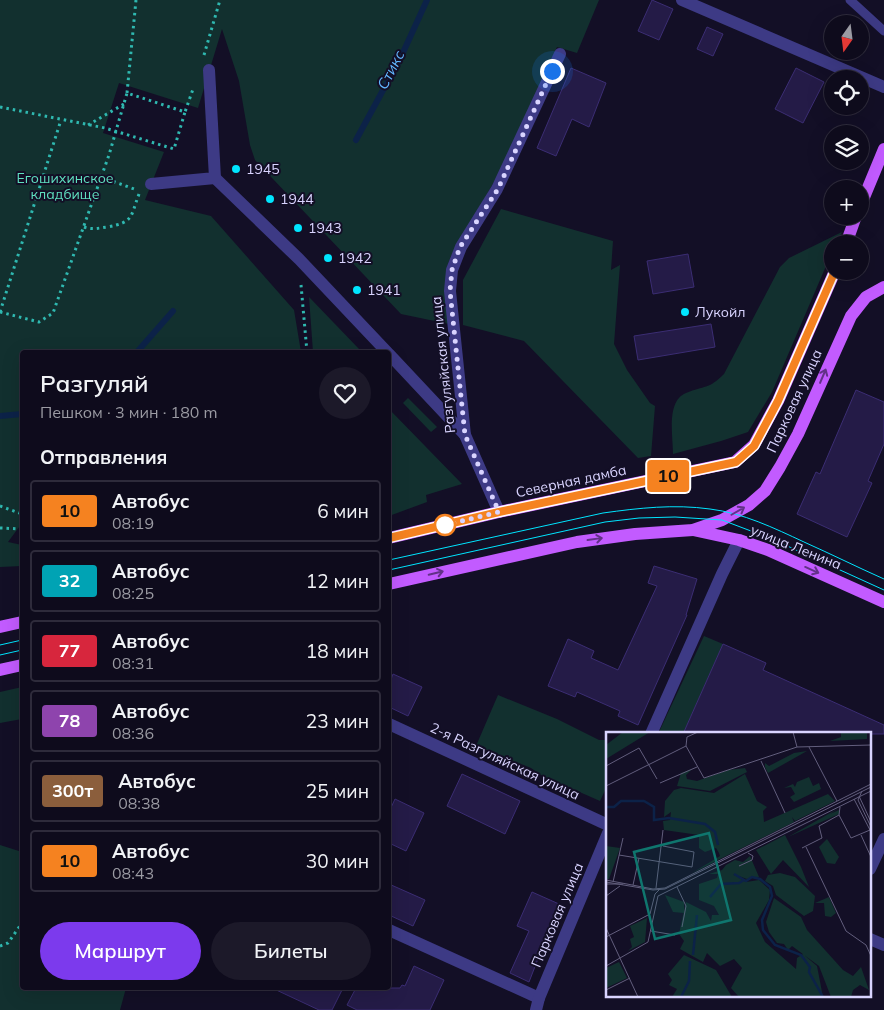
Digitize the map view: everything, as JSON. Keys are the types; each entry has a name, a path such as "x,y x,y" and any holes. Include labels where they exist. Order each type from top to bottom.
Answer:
{"main road":[{"path":"869,185 884,149"},
{"name":"Парковая улица","path":"754,446 778,401 831,280"},
{"name":"Парковая улица","path":"693,530 722,520 749,504 765,491 798,434 850,316 866,297 884,287"},
{"name":"Северная дамба","path":"391,538 499,512 723,466 736,462 754,446"},
{"path":"391,584 577,542 635,534 693,530"},
{"name":"улица Ленина","path":"693,530 739,540 768,550 884,602"},
{"path":"0,627 20,622"},
{"path":"0,670 20,665"}],"street":[{"path":"682,0 884,87"},
{"name":"Разгуляйская улица","path":"499,512 465,435 450,291 452,270 460,247 498,189 560,54"},
{"path":"209,70 215,178 299,260 385,350"},
{"path":"151,184 215,178"},
{"path":"391,356 465,435"},
{"path":"652,732 739,540"},
{"name":"2-я Разгуляйская улица","path":"391,725 606,824"},
{"name":"Парковая улица","path":"538,1004 606,838"},
{"path":"872,865 884,839"},
{"path":"391,931 538,1004"},
{"path":"872,940 884,945"}],"lane":[{"path":"850,0 884,31"}],"path":[{"path":"61,120 0,312 39,322 53,313 116,131 127,93 136,0"},
{"path":"204,57 220,0"},
{"path":"127,93 185,112"},
{"path":"88,125 124,104"},
{"path":"0,114 1,107 116,131 174,149 188,104"},
{"path":"84,227 91,230 124,224 130,218 140,191 101,177"},
{"path":"299,260 306,350"},
{"path":"0,506 20,513"},
{"path":"0,528 20,529"},
{"path":"0,946 8,942 20,926"}],"green space":[{"name":"Егошихинское кладбище","path":"0,0 599,0 577,53 557,47 505,163 451,256 447,267 449,324 401,314 255,160 250,145 239,81 222,29 198,108 119,83 103,133 164,152 145,200 211,216 294,310 301,350 20,350 20,526 8,542 20,545 20,566 0,567"},
{"path":"501,209 613,241 611,270 620,265 614,344 627,370 650,403 655,406 651,456 638,458 524,341 463,325 463,280"},
{"path":"824,241 824,271 772,392 748,432 673,454 672,420 676,403 686,393 710,385 724,374 780,267 789,258"},
{"path":"309,297 359,349 313,350"},
{"path":"408,398 437,427 431,432 403,403"},
{"path":"391,411 462,484 426,495 427,502 391,515"},
{"path":"704,636 723,644 684,732 659,732"},
{"path":"20,687 20,719 0,723 0,692"},
{"path":"498,695 557,719 599,740 606,740 606,788 600,801 541,775 531,768 476,746"},
{"path":"0,845 20,851 20,990 125,990 120,1010 0,1010"}],"building":[{"path":"652,0 673,9 659,40 638,31"},
{"path":"707,27 723,34 713,56 697,49"},
{"path":"571,68 606,83 589,127 572,119 556,156 537,148"},
{"path":"796,68 824,82 803,123 775,109"},
{"path":"688,254 694,287 653,294 647,261"},
{"path":"711,324 715,347 638,360 634,336"},
{"path":"856,390 884,402 884,444 868,481 872,483 847,537 797,514 816,472 820,474"},
{"path":"654,566 697,579 687,615 638,725 618,716 620,711 577,692 575,697 548,686 568,639 594,651 591,658 618,670 657,586 648,583"},
{"path":"723,644 766,663 763,670 884,725 884,734 872,734 872,732 684,732"},
{"path":"393,674 422,687 408,716 391,708 391,680"},
{"path":"462,774 520,801 505,834 447,806"},
{"path":"395,799 424,813 406,851 391,844 391,808"},
{"path":"391,885 425,900 413,926 391,916"},
{"path":"532,892 559,904 539,950 541,951 529,982 510,973 529,931 517,926"},
{"path":"414,966 444,980 430,1010 357,1010 347,1005 355,990 391,990 391,988 405,986"},
{"path":"276,990 342,990 332,1010 319,1010"}],"waterway":[{"name":"Стикс","path":"356,140 401,57 427,0"},
{"name":"Стикс","path":"139,350 173,311"},
{"name":"Стикс","path":"0,416 20,414"}],"tram line":[{"path":"391,560 603,513 643,508 683,507 722,511 758,522 884,579"},
{"path":"391,570 605,522 639,518 675,517 722,520 772,539 884,590"},
{"path":"0,645 20,640"},
{"path":"0,655 20,650"}],"bus line":[{"name":"10","path":"391,538 499,512 736,462 754,446 766,424 813,324 831,280"}],"place":[{"name":"1945","path":"236,169"},
{"name":"1944","path":"270,199"},
{"name":"1943","path":"298,228"},
{"name":"1942","path":"328,258"},
{"name":"1941","path":"357,290"},
{"name":"Лукойл","path":"685,312"}],"route":[{"path":"445,525 499,512 465,435 450,291 452,270 460,247 498,189 552,71"}]}
